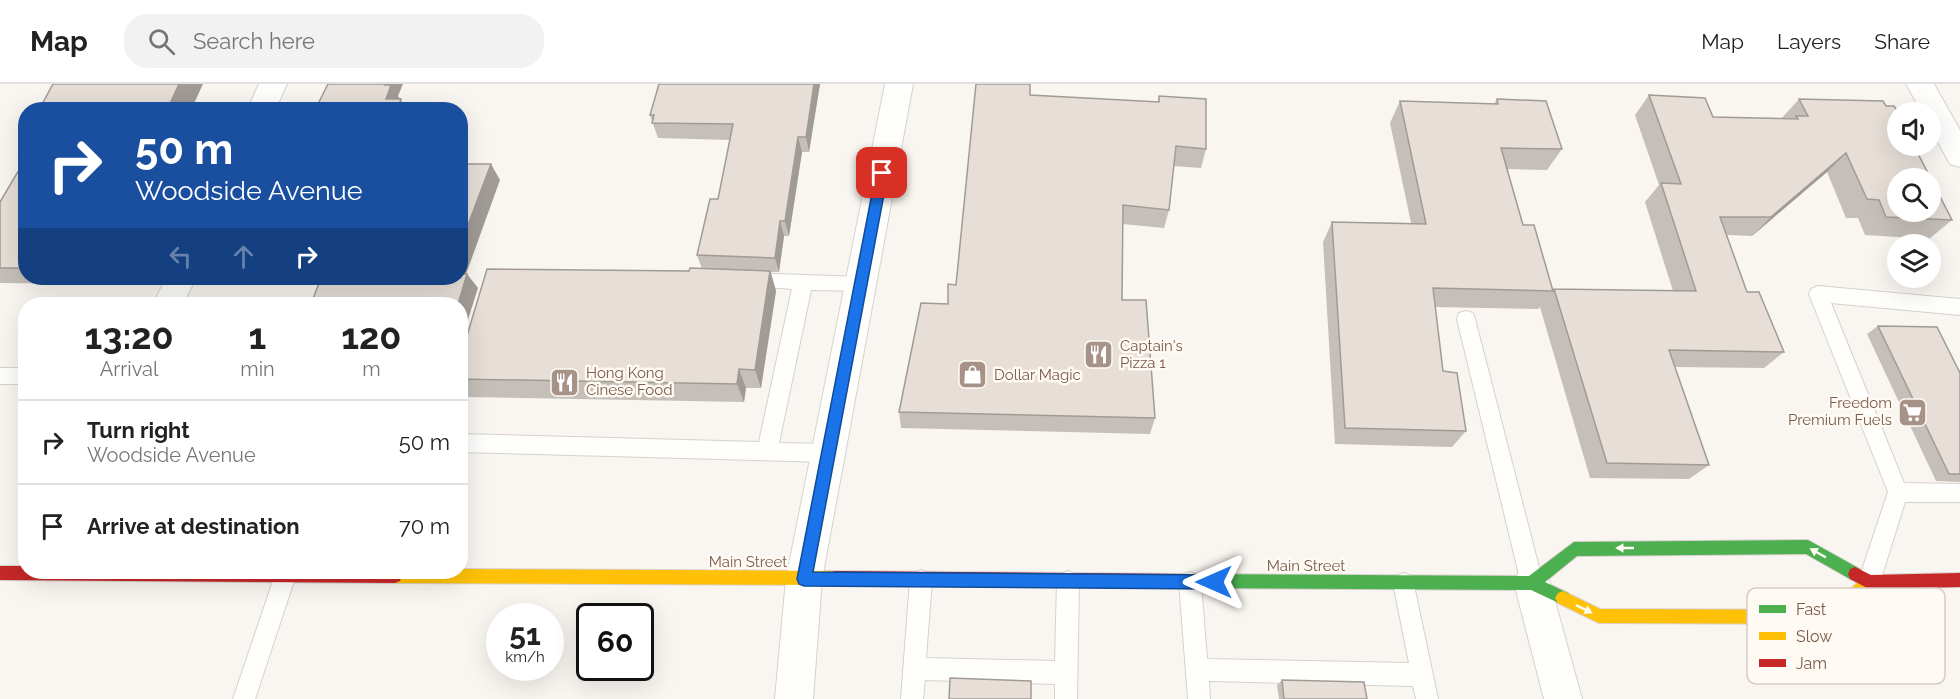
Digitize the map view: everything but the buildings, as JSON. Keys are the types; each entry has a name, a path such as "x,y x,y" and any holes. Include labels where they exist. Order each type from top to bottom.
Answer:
{"main road":[{"path":"1532,583 1574,549 1797,547 1808,547 1869,582 1960,580"},
{"name":"Main Street","path":"0,573 18,573"},
{"name":"Main Street","path":"468,575 1532,583 1599,616 1747,617"},
{"name":"Main Street","path":"1862,588 1869,582"}],"street":[{"path":"265,102 273,84"},
{"path":"794,699 804,579 899,84"},
{"path":"1920,84 1960,156"},
{"path":"1532,583 1563,699"}],"lane":[{"path":"732,280 861,284"},
{"path":"767,450 803,282"},
{"path":"1869,582 1898,492 1818,294 1960,307"},
{"path":"1466,318 1532,583"},
{"path":"0,376 18,376"},
{"path":"468,443 828,453"},
{"path":"1898,492 1960,493"},
{"path":"244,699 283,579"},
{"path":"912,699 921,580"},
{"path":"1066,699 1068,581"},
{"path":"1190,582 1199,699"},
{"path":"1404,583 1427,699"},
{"path":"915,669 1066,673"},
{"path":"1197,670 1422,675"}],"traffic: fast":[{"path":"1532,583 1574,549 1808,547 1855,574"},
{"path":"1187,581 1532,583 1563,598"}],"traffic: slow":[{"path":"468,576 835,578"},
{"path":"1862,588 1869,582"},
{"path":"1563,598 1599,616 1747,617"}],"traffic: jam":[{"path":"0,573 18,573"},
{"path":"1855,574 1869,582 1960,580"},
{"path":"835,578 1187,581"}],"place":[{"name":"Captain's Pizza 1","path":"1099,355"},
{"name":"Dollar Magic","path":"973,375"},
{"name":"Hong Kong Cinese Food","path":"565,382"},
{"name":"Freedom Premium Fuels","path":"1913,412"}],"route":[{"path":"882,173 804,579 1214,582"}]}
